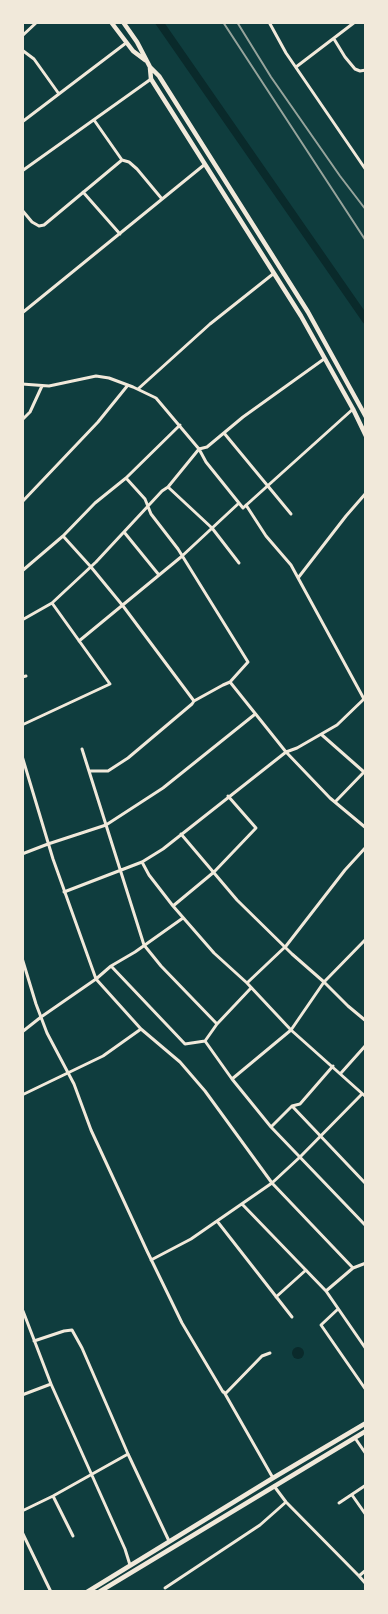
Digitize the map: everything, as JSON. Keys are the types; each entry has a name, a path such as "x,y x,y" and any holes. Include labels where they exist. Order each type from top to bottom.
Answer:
{"main road":[{"path":"111,22 133,51 147,61"},
{"path":"123,22 308,312 366,417"},
{"path":"150,67 151,79 301,316 366,436"},
{"path":"87,1592 366,1423"},
{"path":"99,1592 366,1431"}],"street":[{"path":"22,36 37,22"},
{"path":"269,22 296,67 366,170"},
{"path":"296,67 354,22"},
{"path":"334,39 355,69 360,71 366,70"},
{"path":"22,122 126,43"},
{"path":"22,50 34,59 59,94"},
{"path":"22,171 151,79"},
{"path":"94,120 122,160 129,162 137,169 162,199"},
{"path":"22,210 32,222 39,226 44,225 122,160"},
{"path":"23,312 204,165"},
{"path":"83,192 120,234"},
{"path":"138,389 210,324 273,274"},
{"path":"22,620 52,603 91,567 162,490 168,487 199,449 207,446 324,359"},
{"path":"22,384 49,386 96,376 110,378 156,398 199,449 206,462 243,508 353,409"},
{"path":"22,502 98,422 128,385"},
{"path":"22,420 30,412 42,386"},
{"path":"22,571 63,536 95,503 126,478 180,425"},
{"path":"224,433 291,514"},
{"path":"89,771 108,771 128,758 194,701 222,684 230,682 248,662 178,550 151,514 145,499 126,478"},
{"path":"168,487 212,528 239,563"},
{"path":"298,578 366,493"},
{"path":"79,641 181,557 239,503"},
{"path":"64,892 142,862 286,752 338,725 365,698 292,565 266,536 246,505"},
{"path":"124,532 159,575"},
{"path":"63,536 123,606 194,701"},
{"path":"22,726 110,684 52,603"},
{"path":"230,682 286,752 335,802 366,828"},
{"path":"22,854 106,825 163,788 254,714"},
{"path":"322,734 365,772 335,802"},
{"path":"82,749 144,945 161,966 218,1024"},
{"path":"22,756 48,844 96,979 141,1029 180,1062 205,1092 272,1183 353,1268"},
{"path":"173,906 214,872 256,828 228,796"},
{"path":"181,834 237,900 286,946 292,954 366,1021"},
{"path":"247,984 286,946 345,870 366,847"},
{"path":"142,862 149,875 173,906 214,953 291,1030 334,1066 364,1095 272,1183 191,1238 151,1260"},
{"path":"22,1032 96,979 111,966 183,918"},
{"path":"232,1079 291,1030 324,982 366,938"},
{"path":"22,958 47,1033 74,1084 91,1130 151,1260 182,1323 273,1478"},
{"path":"111,966 185,1044 205,1041 251,988"},
{"path":"22,1095 103,1056 141,1029"},
{"path":"205,1041 232,1079 271,1127 366,1226"},
{"path":"341,1073 366,1045"},
{"path":"271,1127 292,1106 300,1104 334,1066"},
{"path":"292,1106 366,1184"},
{"path":"242,1204 326,1291 366,1349"},
{"path":"217,1221 292,1317"},
{"path":"326,1291 353,1268 366,1263"},
{"path":"276,1297 306,1270"},
{"path":"338,1309 320,1325 366,1390"},
{"path":"23,1311 51,1384 125,1549 130,1565"},
{"path":"34,1340 72,1330 82,1348 128,1454 169,1541"},
{"path":"223,1392 226,1393 262,1356 270,1353"},
{"path":"22,1395 51,1384"},
{"path":"355,1438 366,1454"},
{"path":"22,1511 128,1454"},
{"path":"274,1485 286,1502 366,1584"},
{"path":"339,1503 366,1485"},
{"path":"352,1495 366,1514"},
{"path":"53,1496 73,1536"},
{"path":"165,1588 260,1526 286,1502"},
{"path":"22,1532 51,1592"},
{"path":"359,1576 366,1570"}],"water":[{"path":"296,1347 300,1347 304,1353 300,1359 296,1359 292,1355 292,1351"}],"waterway":[{"path":"159,22 366,320"}],"railway":[{"path":"223,22 366,241"},
{"path":"237,22 271,77 366,210"}]}
